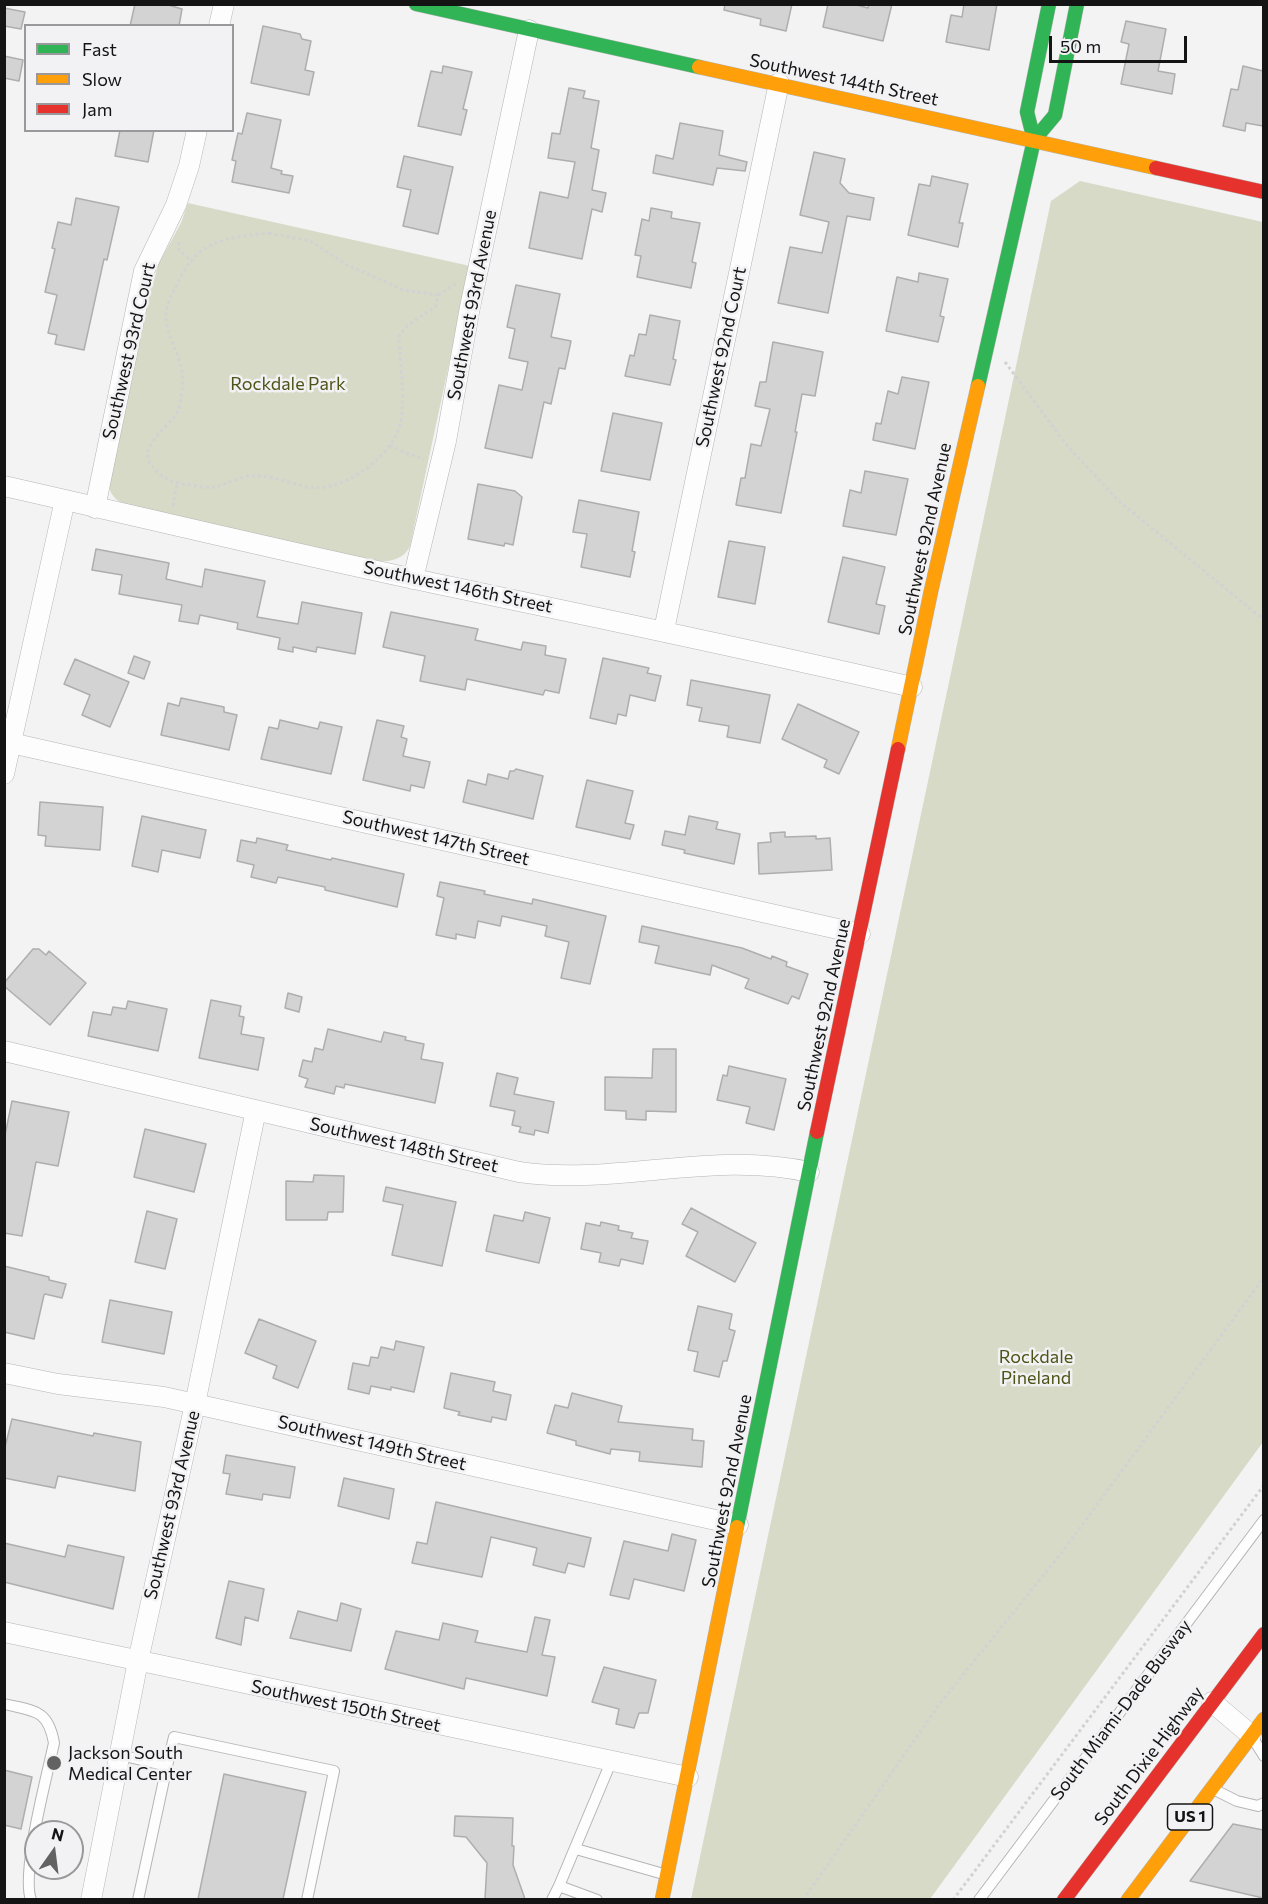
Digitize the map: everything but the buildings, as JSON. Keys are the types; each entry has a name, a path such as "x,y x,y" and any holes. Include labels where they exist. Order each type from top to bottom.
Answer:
{"main road":[{"name":"Southwest 144th Street","path":"416,4 1263,192"},
{"name":"Southwest 92nd Avenue","path":"662,1899 809,1172 931,591 1034,140 1027,112 1049,4"},
{"name":"Southwest 92nd Avenue","path":"1034,140 1055,116 1077,4"},
{"name":"South Dixie Highway","path":"1064,1899 1263,1634"},
{"name":"US 1","path":"1128,1899 1263,1719"}],"street":[{"path":"219,24 224,4"},
{"name":"Southwest 93rd Avenue","path":"413,579 446,441 470,307 529,30"},
{"name":"Southwest 92nd Court","path":"664,630 779,84"},
{"name":"Southwest 93rd Court","path":"95,508 144,271 176,206 189,166 196,132"},
{"name":"Southwest 146th Street","path":"4,486 413,579 664,630 912,687"},
{"path":"4,774 65,500"},
{"name":"Southwest 147th Street","path":"11,743 860,934"},
{"name":"Southwest 148th Street","path":"9,1052 484,1166 539,1175 587,1176 723,1165 784,1166 809,1172"},
{"name":"Southwest 93rd Avenue","path":"91,1899 138,1661 195,1404 256,1110"},
{"name":"Southwest 149th Street","path":"4,1373 58,1383 164,1397 738,1525"},
{"name":"Southwest 150th Street","path":"4,1632 688,1777"},
{"path":"1212,1702 1251,1735"}],"lane":[{"name":"South Miami-Dade Busway","path":"979,1899 1263,1520"},
{"path":"4,1704 39,1712 51,1726 54,1743 31,1857 27,1886 31,1899"},
{"path":"1251,1735 1263,1756"},
{"path":"138,1899 174,1737 334,1771 307,1899"},
{"path":"120,1755 167,1766"},
{"path":"552,1899 576,1849 610,1762"},
{"path":"1212,1788 1237,1801 1258,1806 1263,1803"},
{"path":"576,1849 667,1875"},
{"path":"559,1886 597,1899"}],"path":[{"path":"438,295 404,290 345,264 310,241 290,235 270,233 227,240 203,249 182,274 170,298 165,316 180,360 184,383 178,411 153,441 148,454 149,462 177,485 212,487 250,476 310,487 324,487 346,481 373,464 390,445 400,425 403,404 399,336 407,326 436,306 438,295 451,285 459,283"},
{"path":"180,234 179,250 192,262"},
{"path":"988,339 1069,448 1121,503 1263,621"},
{"path":"390,445 405,453 429,460"},
{"path":"171,516 177,485"},
{"path":"803,1899 941,1702 1063,1551 1263,1277"},
{"path":"953,1899 1263,1485"}],"green space":[{"name":"Rockdale Pineland","path":"1080,181 1263,222 1263,1442 930,1899 691,1899 1051,201"},
{"name":"Rockdale Park","path":"188,203 470,266 410,546 399,558 389,561 373,561 130,507 112,494 109,486 152,285 159,263 181,223"}],"traffic: fast":[{"path":"416,4 699,67"},
{"path":"978,386 1034,140 1027,112 1049,4"},
{"path":"1034,140 1055,115 1077,4"},
{"path":"737,1527 817,1132"}],"traffic: slow":[{"path":"699,67 1156,168"},
{"path":"898,749 978,386"},
{"path":"662,1900 737,1527"},
{"path":"1128,1900 1264,1719"}],"traffic: jam":[{"path":"1156,168 1264,192"},
{"path":"817,1132 898,749"},
{"path":"1064,1900 1264,1634"}],"place":[{"name":"Jackson South Medical Center","path":"54,1763"}]}
